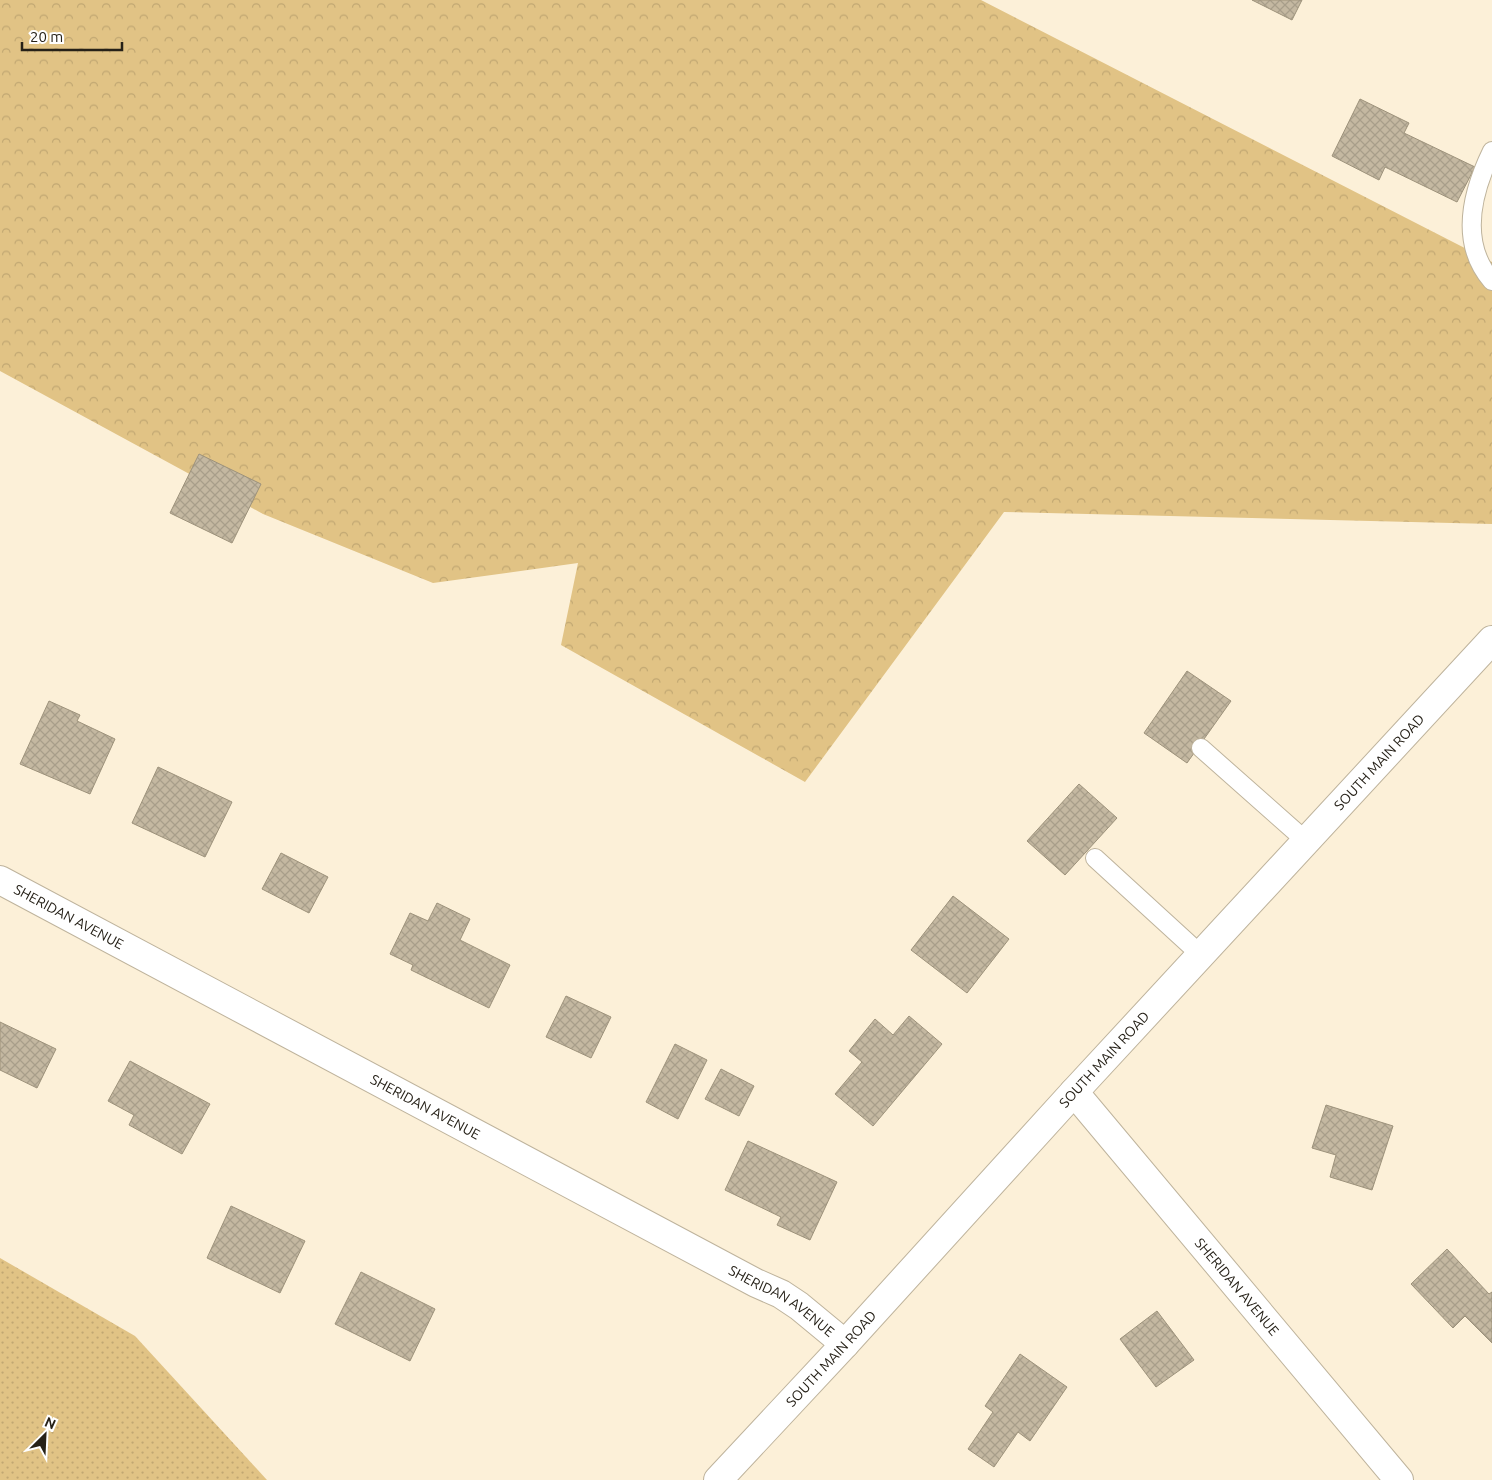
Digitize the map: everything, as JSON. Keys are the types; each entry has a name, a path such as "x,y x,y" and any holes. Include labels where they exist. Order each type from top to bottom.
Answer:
{"street":[{"name":"SOUTH MAIN ROAD","path":"718,1480 1492,640"},
{"name":"SHERIDAN AVENUE","path":"0,880 747,1278 781,1294 799,1306 845,1344"},
{"name":"SHERIDAN AVENUE","path":"1074,1092 1399,1480"}],"lane":[{"path":"1492,151 1482,170 1473,204 1472,241 1483,270 1492,281"},
{"path":"1202,748 1306,841"},
{"path":"1095,858 1201,955"}],"green space":[{"path":"0,0 981,0 1492,262 1492,524 1004,512 805,782 561,645 578,563 433,583 263,514 0,371"},
{"path":"0,1258 135,1336 267,1480 0,1480"}],"building":[{"path":"1252,0 1302,0 1292,20"},
{"path":"1360,99 1409,123 1404,133 1475,167 1457,202 1385,167 1379,180 1332,156"},
{"path":"199,454 261,484 232,543 170,513"},
{"path":"1187,671 1231,701 1187,763 1144,733"},
{"path":"49,701 80,715 77,721 115,739 90,794 20,764"},
{"path":"158,767 232,802 205,857 132,823"},
{"path":"1079,784 1117,818 1065,875 1027,841"},
{"path":"281,853 328,877 309,913 262,889"},
{"path":"953,896 1009,939 967,993 911,950"},
{"path":"437,903 470,919 460,940 510,965 489,1008 411,970 413,965 390,954 410,913 428,921"},
{"path":"566,996 611,1017 591,1058 546,1037"},
{"path":"909,1016 942,1044 873,1126 835,1094 862,1062 849,1051 875,1019 893,1035"},
{"path":"0,1022 56,1049 37,1088 0,1070"},
{"path":"675,1044 707,1060 678,1119 646,1102"},
{"path":"130,1061 210,1104 182,1154 129,1125 134,1115 108,1101"},
{"path":"721,1069 754,1086 739,1116 705,1099"},
{"path":"1326,1105 1393,1126 1372,1190 1330,1177 1336,1155 1312,1148"},
{"path":"748,1141 837,1182 810,1240 777,1225 781,1217 725,1190"},
{"path":"231,1206 305,1241 280,1293 207,1258"},
{"path":"1447,1249 1489,1294 1492,1292 1492,1343 1465,1316 1453,1328 1411,1284"},
{"path":"361,1272 435,1309 410,1361 335,1324"},
{"path":"1157,1311 1194,1360 1156,1387 1120,1339"},
{"path":"1020,1354 1067,1387 1030,1441 1018,1432 994,1467 968,1449 993,1412 985,1406"}]}
